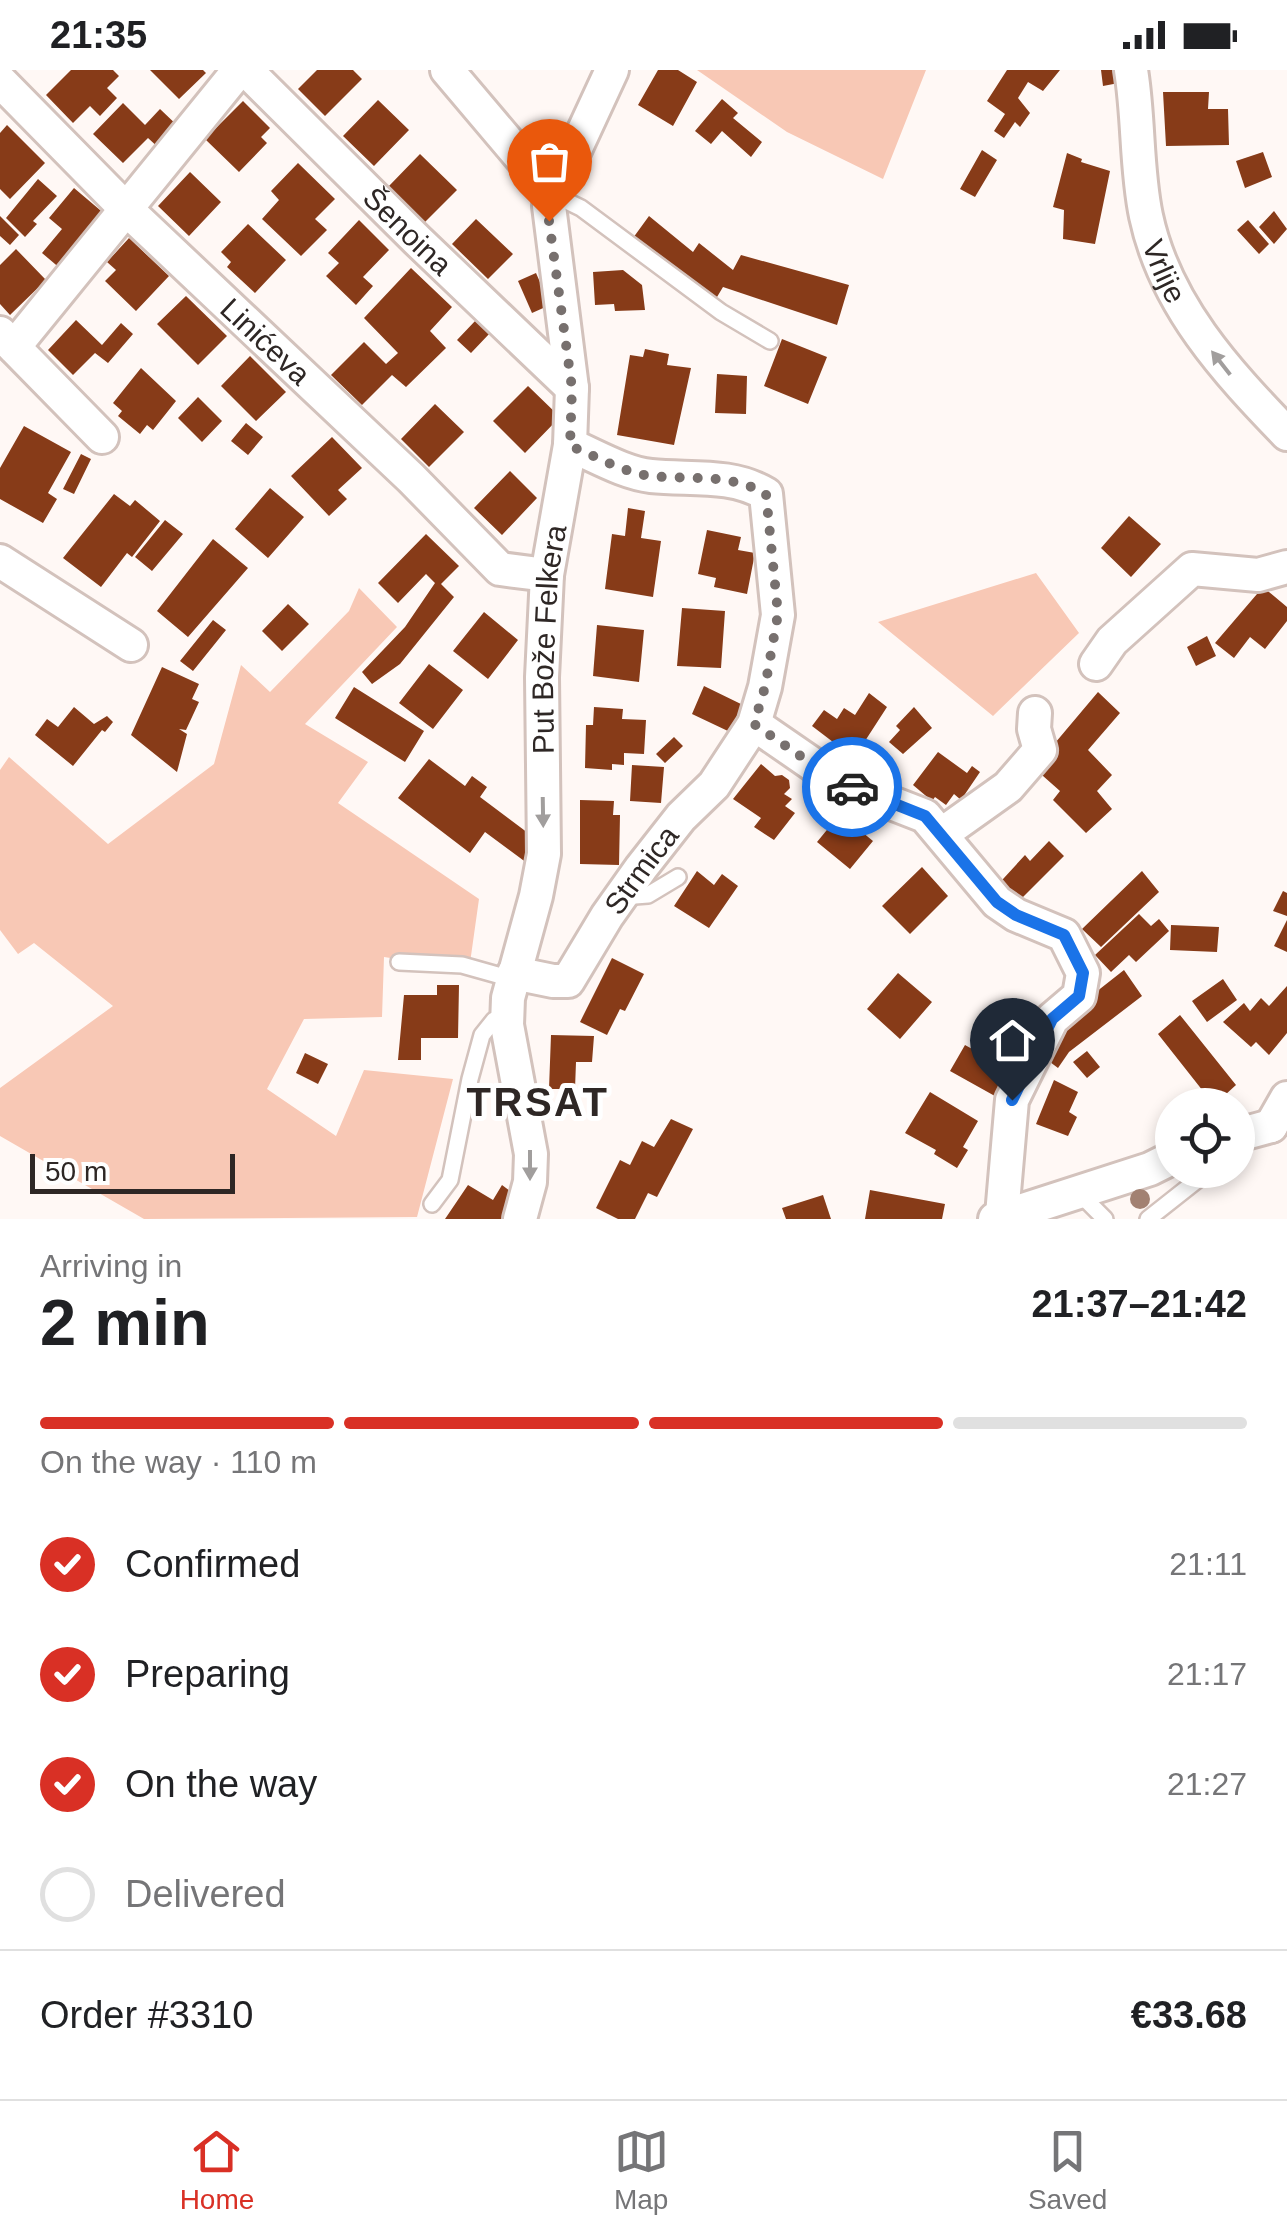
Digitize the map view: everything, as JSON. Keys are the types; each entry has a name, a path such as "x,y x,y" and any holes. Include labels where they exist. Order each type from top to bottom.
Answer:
{"street":[{"path":"102,437 7,340 242,70"},
{"name":"Šenoina","path":"242,70 572,388"},
{"path":"446,70 552,194"},
{"name":"Put Bože Felkera","path":"520,1219 530,1182 532,1154 508,1015 513,976 544,854 542,678 547,575 570,446 572,388 549,221 552,194 612,70"},
{"name":"Vrlije","path":"1131,70 1146,213 1158,262 1206,343 1234,380 1287,434"},
{"name":"Linićeva","path":"0,81 124,207 411,478 500,569 547,575"},
{"name":"Strmica","path":"513,976 568,981 620,898 680,817 714,785 754,724 778,614 766,494 732,481 650,476 570,446"},
{"path":"0,561 131,645"},
{"path":"1096,664 1112,641 1192,569 1258,575 1287,566"},
{"path":"942,834 1008,787 1040,750 1034,730 1035,713"},
{"path":"754,724 853,788 925,816 997,902 1016,915 1064,935 1083,973 1079,996 1052,1019 1012,1100 999,1217 1155,1164"},
{"path":"1255,1130 1282,1121"}],"lane":[{"path":"552,194 580,208 721,312 770,341"},
{"path":"620,898 648,895 678,876"},
{"path":"400,962 462,965 513,976"},
{"path":"432,1204 450,1180 482,1036 494,1020 508,1015"},
{"path":"1148,1219 1187,1188"},
{"path":"1079,1193 1105,1219"}],"shaded area":[{"path":"697,70 926,70 883,179 787,132"},
{"path":"1036,573 1079,633 993,716 878,622"},
{"path":"359,588 397,627 305,724 368,762 338,803 479,899 469,970 384,957 382,1017 304,1019 267,1089 336,1136 364,1070 453,1079 417,1217 144,1219 0,1136 0,1088 113,1006 34,943 18,954 0,930 0,770 9,757 108,844 214,764 241,665 270,692 349,611"}],"building":[{"path":"71,70 113,70 119,76 107,88 117,98 100,116 90,106 73,123 46,95"},
{"path":"150,70 203,70 206,73 179,99"},
{"path":"317,70 353,70 362,79 325,116 298,89"},
{"path":"658,70 678,70 697,82 673,126 638,105"},
{"path":"1007,70 1060,70 1043,91 1028,82 1018,98 1030,113 1020,127 1015,122 1004,138 994,131 1005,114 987,101"},
{"path":"1101,70 1123,70 1124,82 1103,86"},
{"path":"1163,92 1209,92 1208,109 1228,109 1229,145 1166,146"},
{"path":"722,99 738,113 733,118 762,142 751,157 722,131 711,144 695,131"},
{"path":"378,100 409,130 374,166 343,136"},
{"path":"243,101 270,128 261,137 267,143 239,172 205,139"},
{"path":"123,103 145,125 160,109 181,129 161,150 148,138 123,163 93,134"},
{"path":"7,125 45,163 10,199 0,189 0,133"},
{"path":"982,150 997,160 975,197 960,189"},
{"path":"1263,152 1272,177 1245,188 1236,161"},
{"path":"1067,153 1110,171 1095,244 1063,239 1064,210 1053,207"},
{"path":"420,154 457,190 425,222 388,187"},
{"path":"298,163 335,199 315,219 327,230 301,256 262,219 279,200 271,191"},
{"path":"190,172 221,202 189,236 158,206"},
{"path":"38,179 57,196 33,221 37,224 25,237 6,218"},
{"path":"74,188 113,221 68,275 42,253 62,229 49,218"},
{"path":"1274,211 1287,229 1274,244 1259,227"},
{"path":"0,216 19,235 10,245 0,236"},
{"path":"649,216 693,252 699,243 733,270 741,255 849,285 837,325 723,287 714,302 633,238"},
{"path":"476,219 513,254 488,279 452,244"},
{"path":"359,220 389,250 363,277 373,286 356,305 326,276 339,263 328,253"},
{"path":"1248,220 1269,244 1259,254 1237,230"},
{"path":"248,224 286,260 255,293 227,267 231,262 221,252"},
{"path":"129,238 169,276 136,311 105,281 116,270 107,262"},
{"path":"16,249 46,280 10,315 0,304 0,265"},
{"path":"411,268 452,307 430,331 446,348 406,387 392,375 362,405 331,375 364,342 386,364 398,353 364,318"},
{"path":"623,270 642,285 645,310 615,311 614,304 595,305 593,272"},
{"path":"536,273 550,305 532,313 518,281"},
{"path":"186,296 227,336 198,365 157,324"},
{"path":"76,320 102,345 121,323 133,334 108,363 95,353 73,375 48,350"},
{"path":"476,320 490,333 471,353 457,340"},
{"path":"782,339 827,357 808,404 764,386"},
{"path":"645,349 669,354 667,365 691,368 674,445 617,435 630,355 643,357"},
{"path":"250,356 286,392 256,421 221,386"},
{"path":"141,368 176,401 153,430 147,425 140,434 118,416 122,411 113,403"},
{"path":"717,374 747,376 746,414 715,413"},
{"path":"528,386 560,417 525,453 493,421"},
{"path":"198,397 222,421 202,442 178,418"},
{"path":"435,404 464,432 429,467 401,439"},
{"path":"246,423 263,437 248,455 231,441"},
{"path":"24,426 71,452 48,493 57,499 43,523 0,499 0,468"},
{"path":"332,437 362,468 338,490 347,499 329,516 291,476"},
{"path":"81,454 91,459 74,494 63,489"},
{"path":"510,471 537,498 502,535 474,508"},
{"path":"270,488 304,517 268,558 235,529"},
{"path":"114,494 130,506 135,500 160,521 132,557 127,553 101,587 63,558"},
{"path":"628,508 645,511 641,538 661,541 653,597 605,589 612,534 625,536"},
{"path":"1129,516 1161,544 1131,577 1101,548"},
{"path":"165,520 183,534 152,571 135,557"},
{"path":"707,530 741,537 738,550 755,553 747,594 714,587 716,578 698,574"},
{"path":"426,534 459,566 441,584 454,597 400,664 372,684 362,672 405,627 435,583 426,574 398,603 378,583"},
{"path":"213,539 248,568 188,637 157,611"},
{"path":"1263,587 1287,607 1287,621 1265,649 1250,637 1234,658 1215,643"},
{"path":"288,604 309,624 282,651 262,631"},
{"path":"682,608 725,611 721,668 677,666"},
{"path":"484,612 518,640 488,679 453,651"},
{"path":"213,620 226,630 193,671 180,661"},
{"path":"597,625 644,630 639,682 593,676"},
{"path":"1207,636 1216,656 1196,666 1187,647"},
{"path":"429,664 463,690 433,729 399,703"},
{"path":"162,667 199,684 192,699 199,702 186,730 179,729 187,734 177,772 131,735"},
{"path":"704,686 743,705 730,732 692,714"},
{"path":"354,687 424,731 405,762 335,718"},
{"path":"1098,692 1120,713 1088,750 1112,775 1097,791 1112,809 1086,833 1053,800 1060,791 1034,768"},
{"path":"869,693 887,707 854,758 812,726 824,710 837,719 844,708 855,715"},
{"path":"74,707 94,724 107,716 113,722 73,766 35,735 47,719 58,727"},
{"path":"594,707 623,709 622,719 646,720 644,754 624,753 624,765 612,764 612,770 585,768 586,725 593,725"},
{"path":"914,707 932,728 903,754 889,742 900,730 896,726"},
{"path":"674,737 683,746 665,763 656,754"},
{"path":"938,752 967,773 972,766 980,772 961,800 954,794 946,805 935,797 932,801 913,785"},
{"path":"429,759 465,786 472,776 487,787 480,797 532,836 531,866 485,832 470,853 398,798"},
{"path":"761,764 775,776 789,780 790,788 784,794 792,799 785,806 795,813 774,840 754,827 761,818 733,799"},
{"path":"632,765 664,767 661,803 630,801"},
{"path":"580,800 614,801 613,815 620,815 619,865 580,864"},
{"path":"840,814 873,841 850,869 817,842"},
{"path":"1049,841 1064,856 1012,908 992,891 1025,855 1030,861"},
{"path":"922,867 948,896 910,934 882,906"},
{"path":"697,871 714,885 722,874 738,886 709,928 674,906"},
{"path":"1142,871 1159,892 1101,947 1082,929"},
{"path":"1283,891 1287,893 1287,916 1273,911"},
{"path":"1139,914 1151,926 1159,919 1169,931 1136,962 1129,955 1111,972 1095,955"},
{"path":"1287,920 1287,952 1274,946"},
{"path":"1171,925 1219,927 1217,952 1170,950"},
{"path":"612,958 644,974 607,1035 580,1022"},
{"path":"1124,970 1142,996 1069,1052 1058,1068 1038,1053 1049,1029"},
{"path":"898,973 932,1002 900,1039 867,1009"},
{"path":"1223,979 1237,1000 1207,1022 1192,1001"},
{"path":"437,985 459,985 458,1038 421,1038 421,1060 398,1060 404,995 437,995"},
{"path":"1287,986 1287,1033 1269,1055 1256,1042 1251,1047 1223,1022 1244,1003 1250,1011 1261,998 1269,1006"},
{"path":"1180,1015 1236,1085 1201,1088 1158,1034"},
{"path":"551,1035 594,1036 592,1062 576,1062 575,1089 549,1089"},
{"path":"1005,1038 1029,1050 1002,1100 950,1071 965,1045 992,1060"},
{"path":"1087,1051 1100,1067 1087,1078 1073,1062"},
{"path":"305,1053 328,1064 318,1084 296,1073"},
{"path":"1054,1080 1078,1092 1069,1112 1077,1117 1068,1136 1036,1124"},
{"path":"930,1092 978,1121 963,1147 968,1150 957,1168 934,1154 936,1150 905,1133"},
{"path":"671,1119 693,1129 657,1197 648,1193 635,1219 618,1219 596,1208 620,1160 630,1165 642,1141 654,1147"},
{"path":"468,1185 493,1200 502,1185 521,1199 510,1219 445,1219"},
{"path":"870,1190 945,1204 942,1219 865,1219"},
{"path":"823,1195 831,1219 786,1219 782,1208"}],"way so far":[{"path":"549,221 572,388 570,446 650,476 732,481 766,494 778,614 754,724 852,787"}],"district":[{"name":"TRSAT","path":"538,1102"}],"route":[{"path":"852,787 925,816 997,902 1016,915 1064,935 1072,948 1083,973 1079,996 1052,1019 1012,1100"}]}
